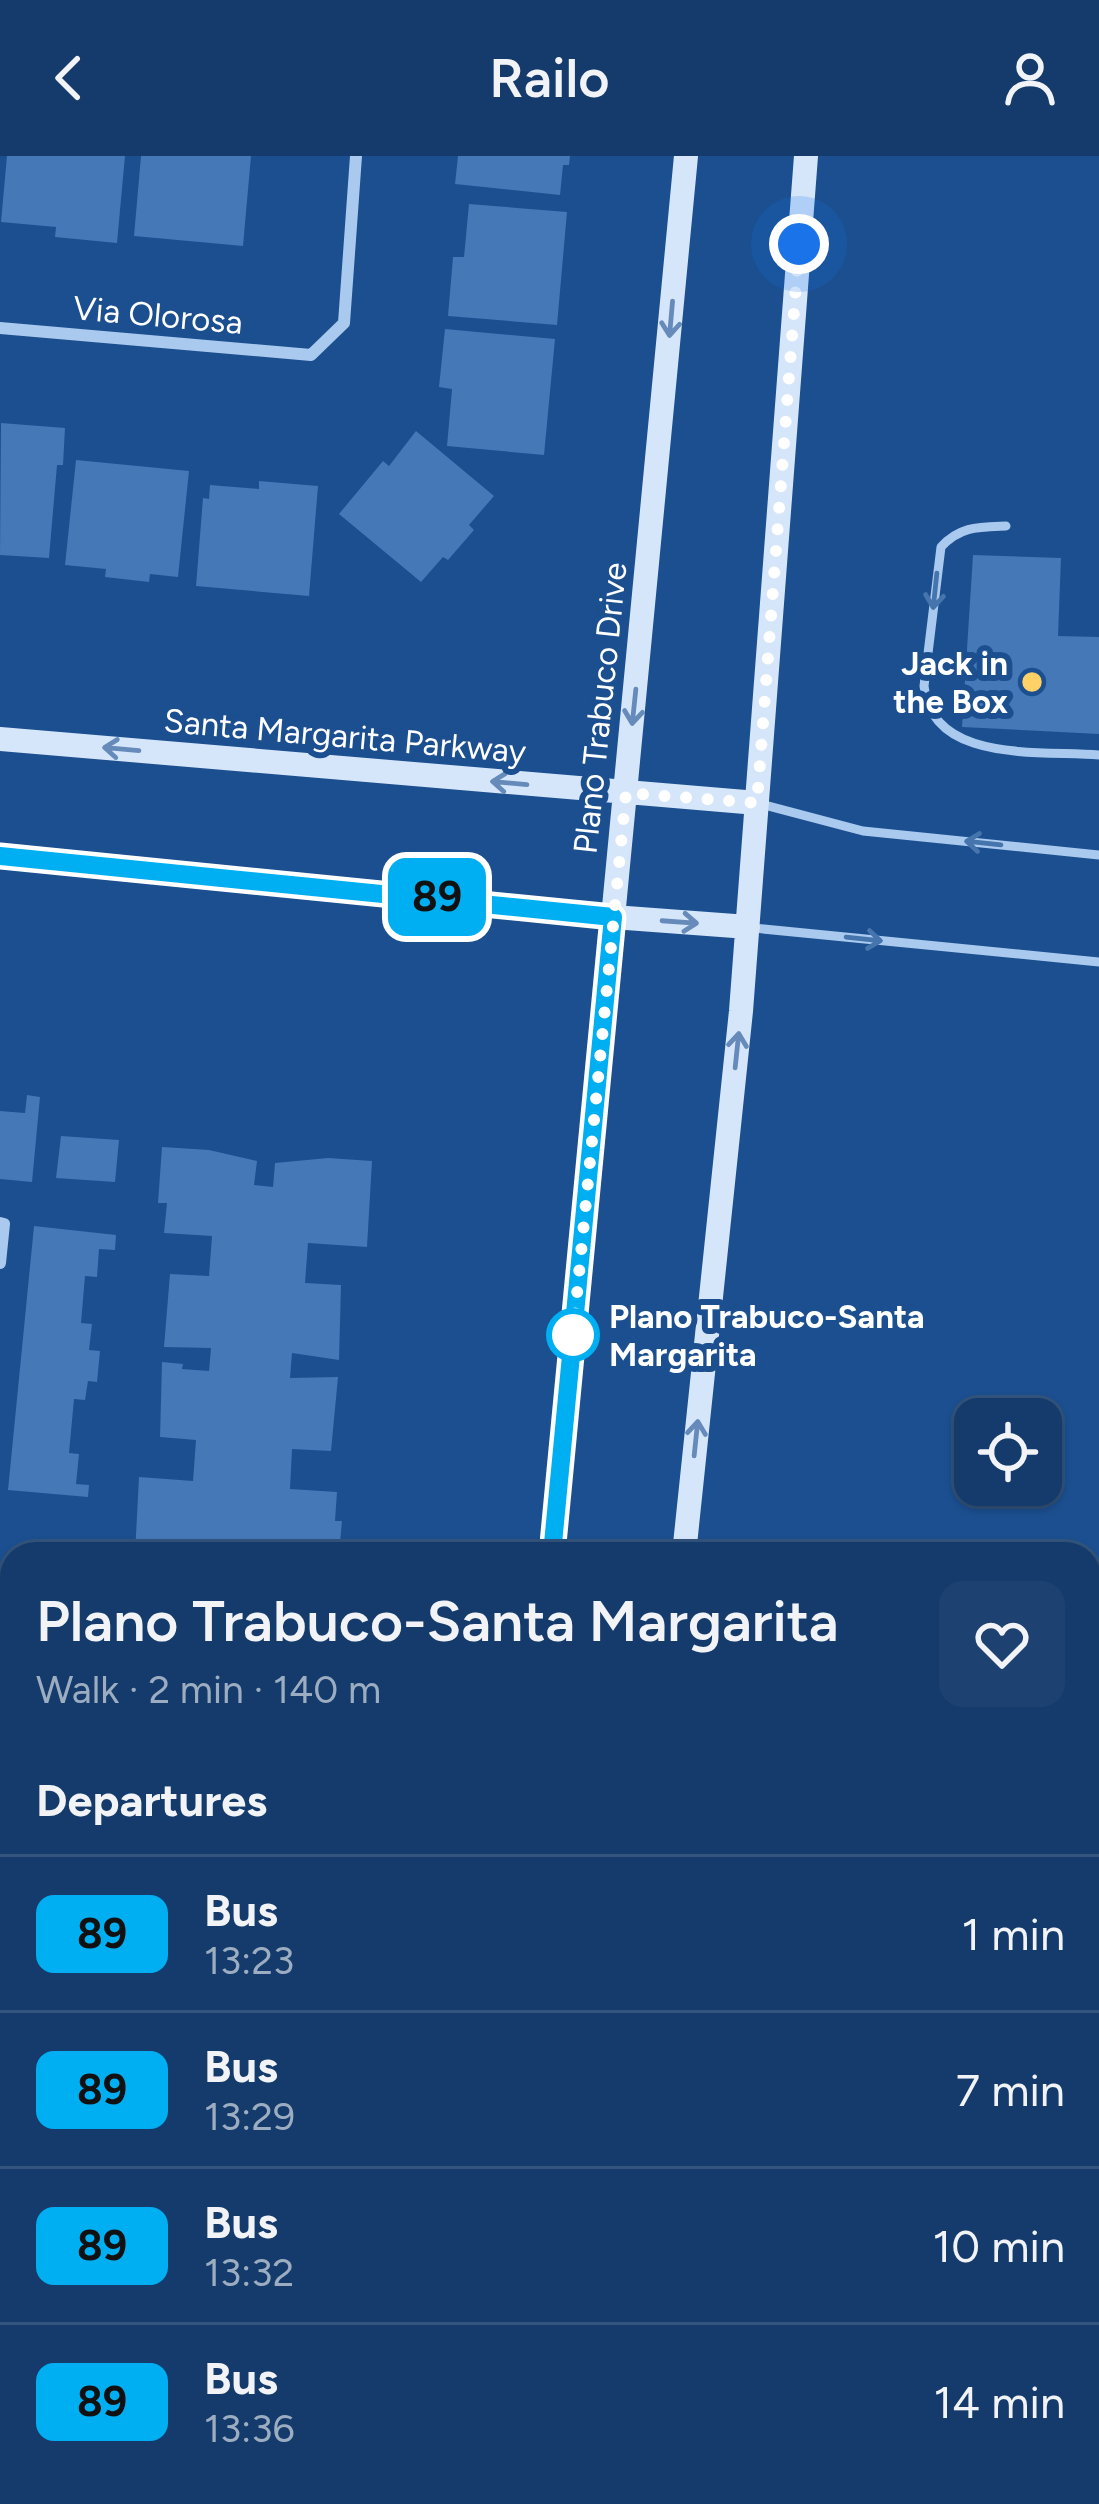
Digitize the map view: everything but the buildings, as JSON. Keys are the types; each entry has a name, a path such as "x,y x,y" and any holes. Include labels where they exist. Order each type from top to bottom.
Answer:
{"main road":[{"name":"Plano Trabuco Drive","path":"554,1542 686,156"},
{"path":"685,1542 748,927 806,156"},
{"name":"Santa Margarita Parkway","path":"0,739 757,803"},
{"path":"0,856 748,927"}],"street":[{"name":"Via Olorosa","path":"0,328 311,355 344,323 356,156"},
{"path":"0,1223 4,1224 0,1264"}],"lane":[{"path":"1006,526 970,527 952,534 941,547 924,686 926,703 932,716 959,740 1099,755"},
{"path":"757,803 863,831 1099,855"},
{"path":"748,927 1099,962"}],"bus line":[{"name":"89","path":"0,856 613,917 553,1542"}],"place":[{"name":"Jack in the Box","path":"1032,682"},
{"name":"Plano Trabuco-Santa Margarita","path":"573,1335"}],"route":[{"path":"573,1335 626,793 757,803 799,244"}]}
